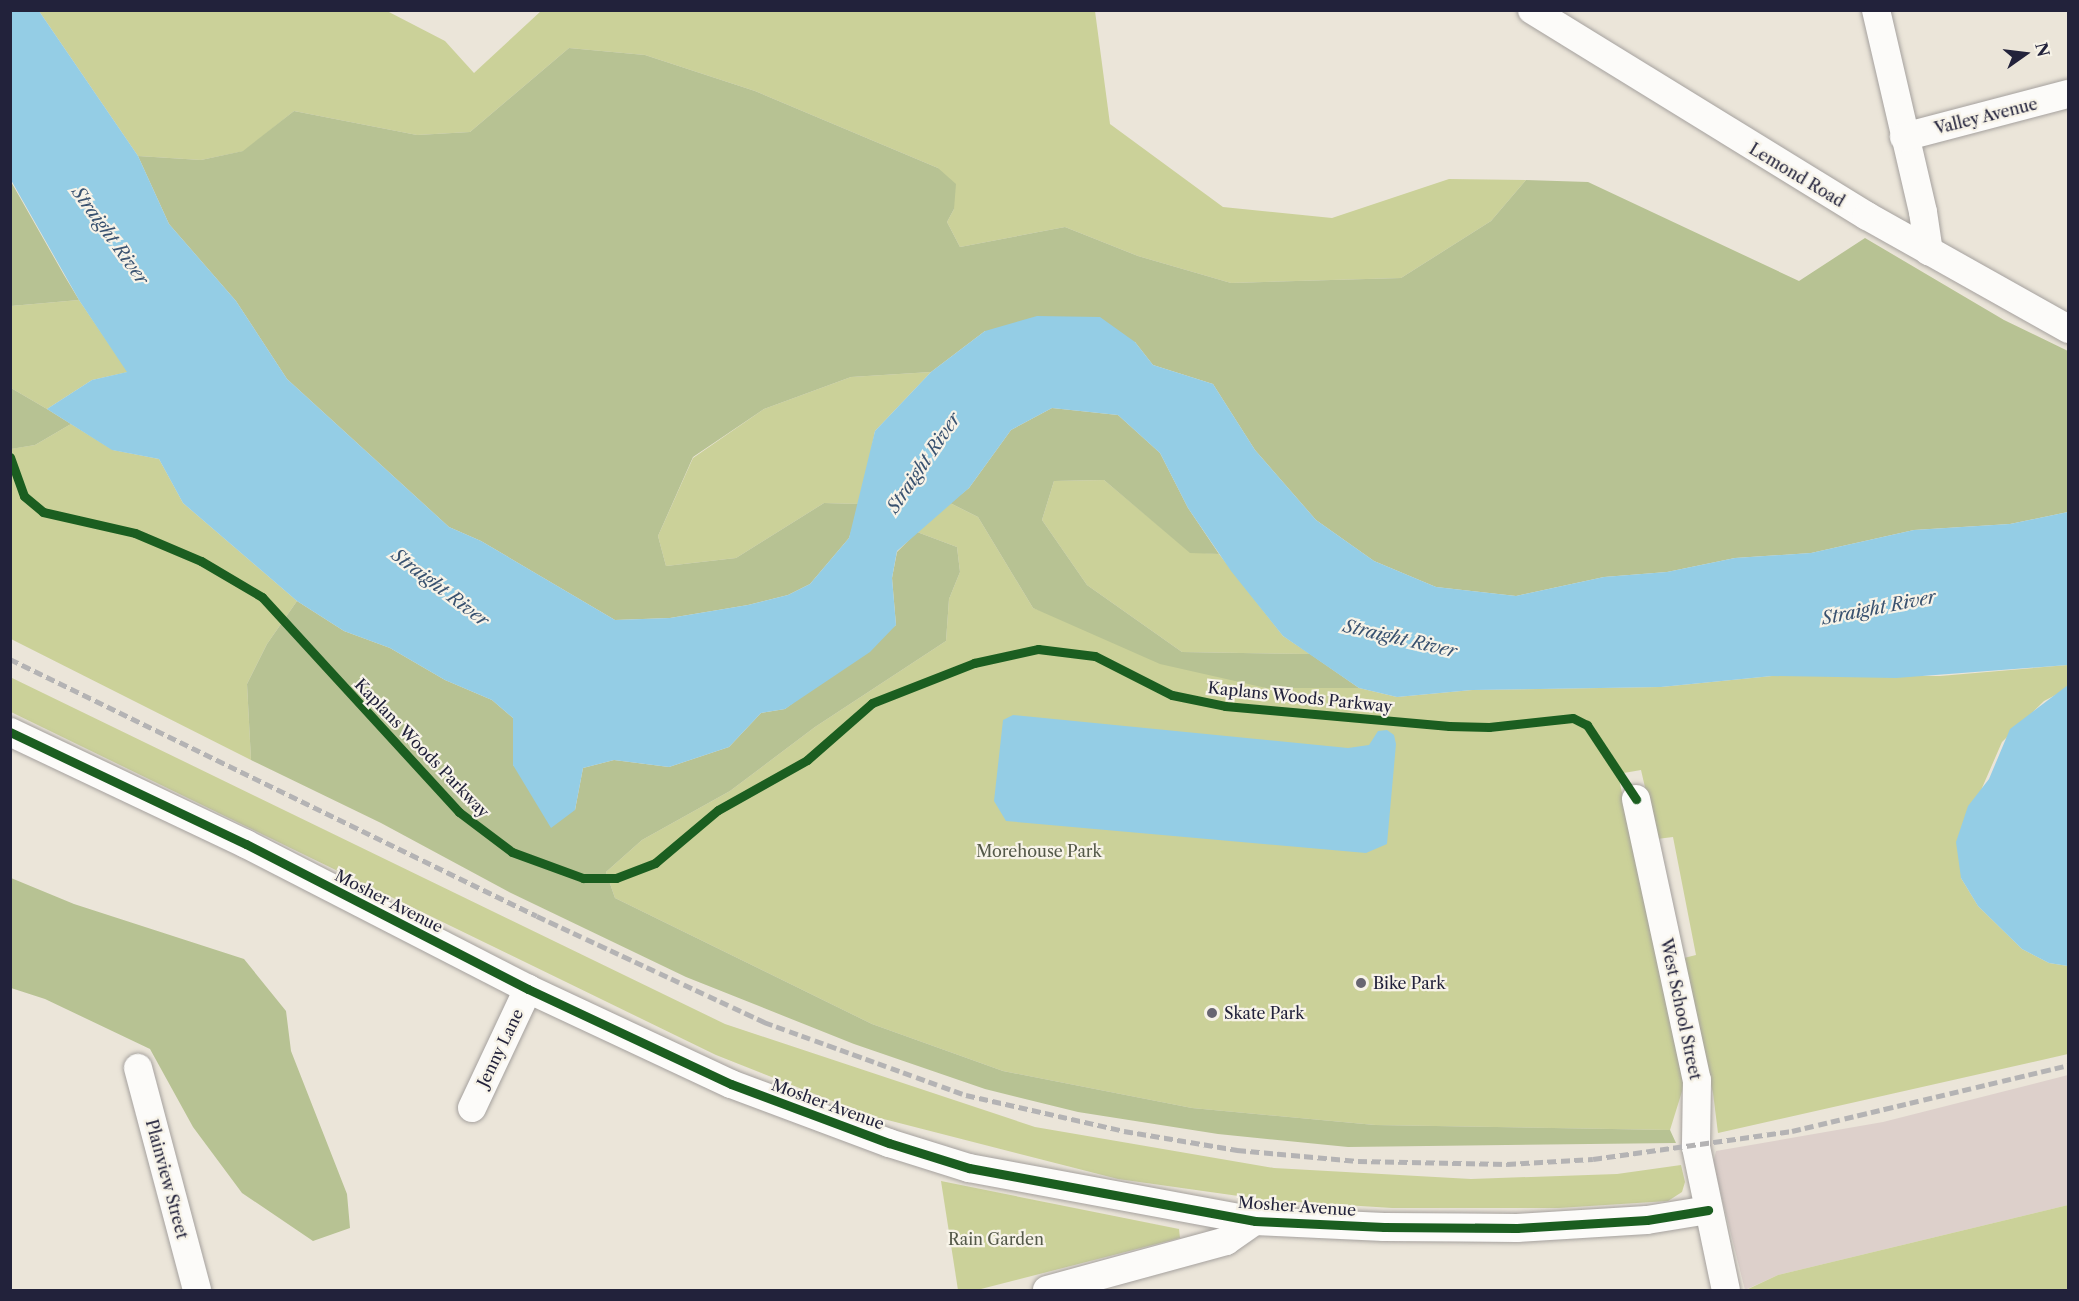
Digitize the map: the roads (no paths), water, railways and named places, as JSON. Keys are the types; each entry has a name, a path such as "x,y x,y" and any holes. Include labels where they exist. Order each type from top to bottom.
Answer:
{"street":[{"name":"Lemond Road","path":"1532,10 1714,125 1929,252 2068,329"},
{"path":"1876,10 1929,252"},
{"name":"Valley Avenue","path":"1905,137 2068,94"},
{"name":"Mosher Avenue","path":"10,732 246,844 528,989 731,1084 889,1143 1014,1179 1255,1221 1384,1227 1517,1228 1647,1221 1708,1210"},
{"name":"West School Street","path":"1636,799 1697,1080 1696,1147 1726,1290"},
{"name":"Jenny Lane","path":"472,1108 528,989"},
{"name":"Plainview Street","path":"138,1068 197,1290"},
{"path":"1047,1290 1226,1241 1255,1221"}],"water":[{"name":"Straight River","path":"10,11 39,11 138,156 169,224 236,301 287,379 449,527 481,541 615,620 670,618 748,605 788,595 810,584 849,538 875,431 931,372 985,331 1037,316 1100,317 1135,342 1153,365 1213,384 1255,450 1316,520 1374,561 1436,587 1516,596 1604,577 1667,572 1735,558 1811,553 1914,530 2010,524 2068,512 2068,665 1896,678 1772,676 1661,687 1472,690 1397,697 1359,688 1283,636 1231,571 1188,508 1160,453 1118,415 1052,408 1011,430 969,488 897,551 892,578 896,625 870,652 785,709 761,713 729,747 669,767 614,760 583,768 575,810 551,828 513,765 513,718 492,700 445,680 390,648 344,631 297,601 183,503 159,459 112,450 47,409 92,380 127,372 79,300 11,180"},
{"path":"2068,685 2068,966 2049,963 2022,949 1978,906 1961,878 1956,842 1968,806 1989,779 2010,729"},
{"path":"1013,715 1348,748 1369,745 1378,731 1387,730 1394,735 1396,744 1387,844 1366,853 1006,821 994,801 1003,720"}],"railway":[{"path":"10,659 537,916 764,1022 966,1095 1124,1131 1237,1150 1358,1161 1507,1164 1593,1159 1792,1131 2068,1065"}],"place":[{"name":"Bike Park","path":"1361,983"},
{"name":"Skate Park","path":"1212,1013"}],"park label":[{"name":"Morehouse Park","path":"1039,851"},
{"name":"Rain Garden","path":"996,1239"}]}
